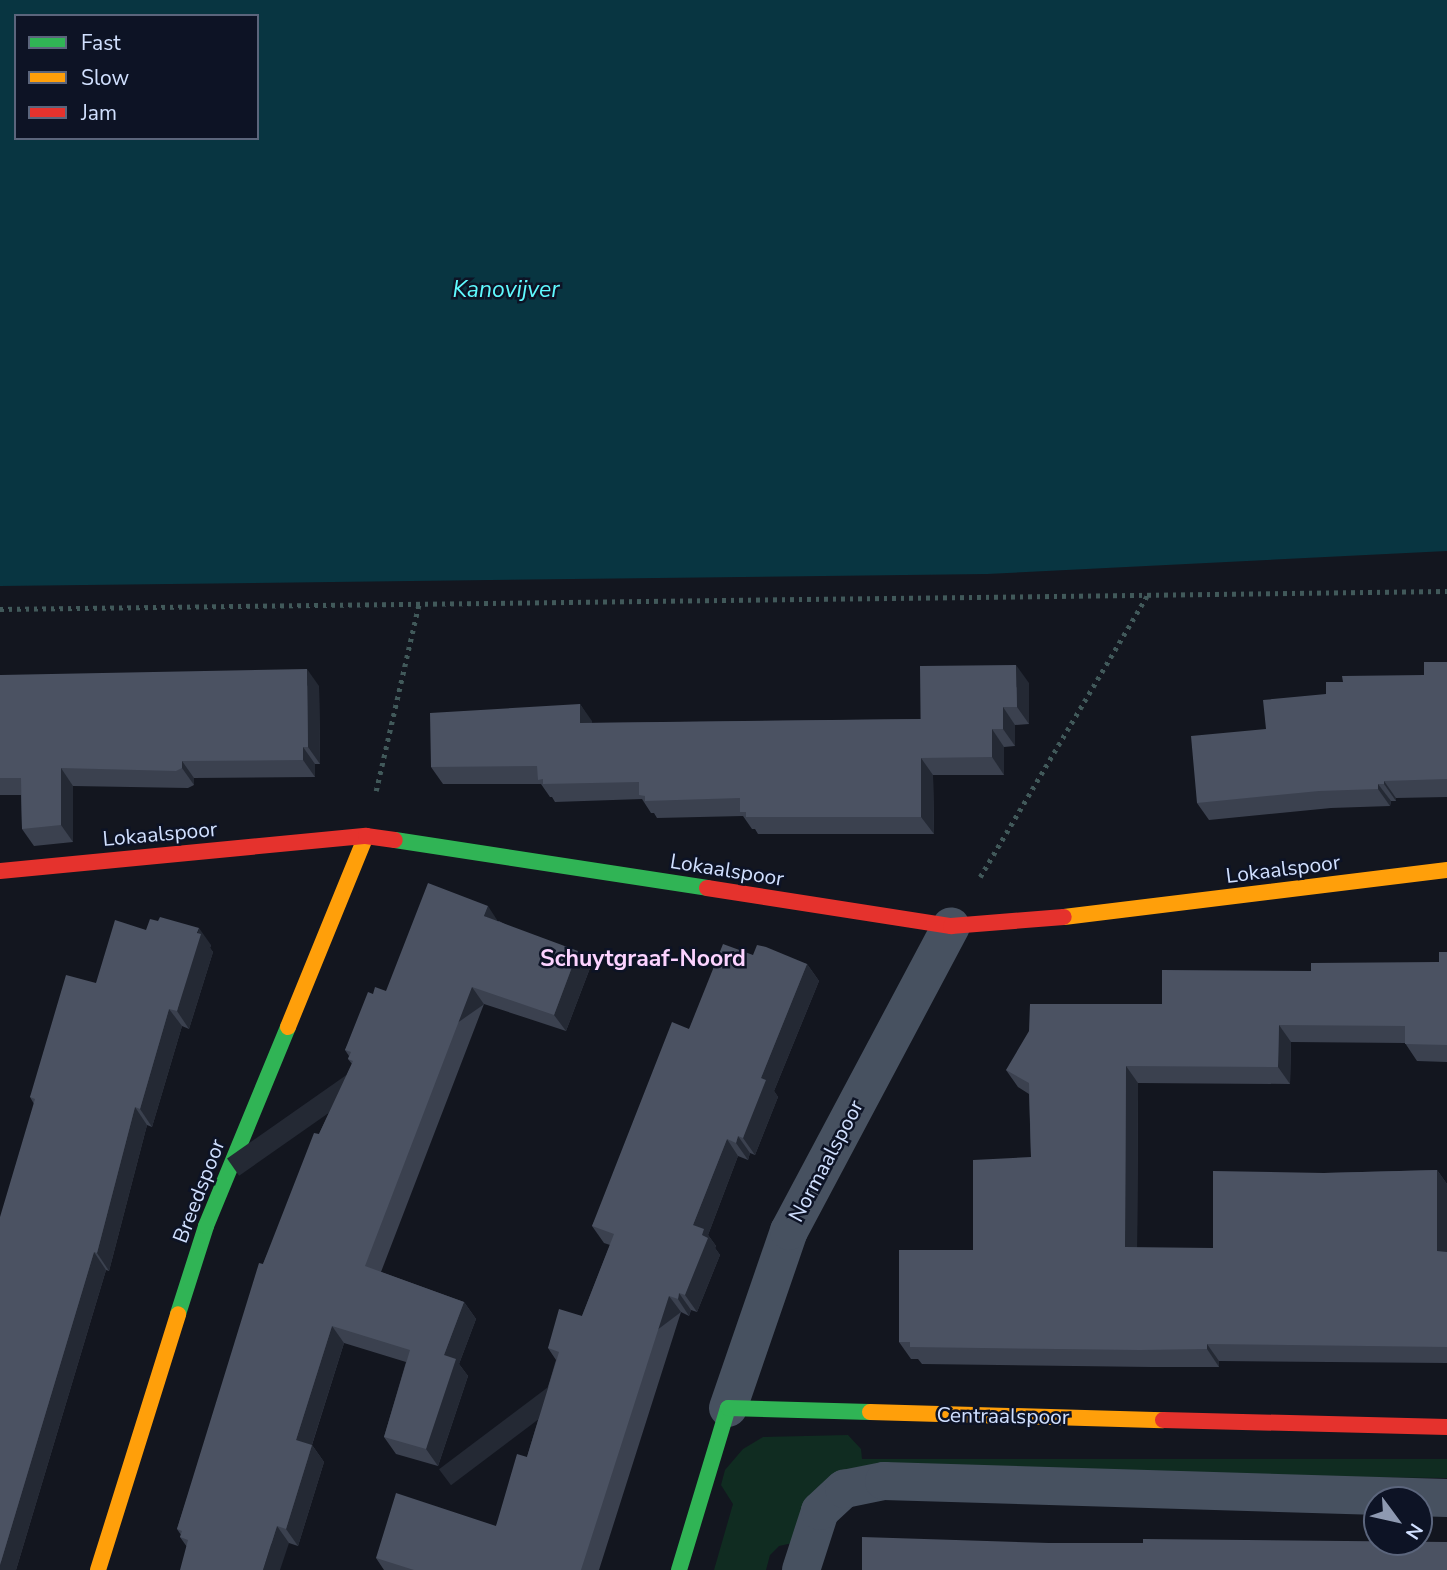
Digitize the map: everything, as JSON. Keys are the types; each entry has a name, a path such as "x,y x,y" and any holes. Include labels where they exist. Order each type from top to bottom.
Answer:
{"street":[{"name":"Lokaalspoor","path":"0,871 366,836 951,926 1021,922 1447,870"},
{"name":"Breedspoor","path":"98,1570 206,1226 366,836"},
{"name":"Normaalspoor","path":"728,1408 789,1231 951,926"},
{"name":"Centraalspoor","path":"728,1408 1447,1427"},
{"path":"679,1570 728,1408"},
{"path":"801,1570 820,1511 844,1489 884,1481 1447,1498"}],"path":[{"path":"0,609 1447,591"},
{"path":"951,926 1148,595"},
{"path":"366,836 419,604"}],"green space":[{"path":"848,1435 861,1449 862,1459 1447,1459 1447,1478 854,1473 797,1542 779,1546 770,1555 766,1570 714,1570 733,1504 721,1485 725,1470 743,1449 763,1437"}],"water":[{"name":"Kanovijver","path":"0,0 1447,0 1447,551 987,574 0,586"}],"building":[{"path":"1424,662 1447,662 1447,779 1384,781 1384,784 1378,784 1378,789 1319,791 1197,803 1191,736 1266,729 1263,700 1326,694 1326,682 1343,682 1342,676 1424,675"},
{"path":"1016,665 1017,707 1003,707 1003,729 992,729 992,757 921,758 920,666"},
{"path":"307,669 308,747 303,747 303,760 182,761 182,768 176,771 61,768 61,825 22,829 21,778 0,778 0,675"},
{"path":"580,704 580,723 921,719 921,817 746,817 746,812 740,812 740,798 645,801 645,796 639,795 639,782 543,784 543,779 538,780 537,766 431,767 430,713"},
{"path":"428,883 488,906 484,916 578,951 554,1015 472,987 365,1266 464,1302 444,1355 456,1359 426,1449 384,1437 410,1350 332,1326 296,1440 312,1445 286,1529 277,1526 263,1570 180,1570 188,1540 180,1537 182,1531 177,1529 259,1263 263,1264 314,1133 319,1134 353,1061 348,1059 351,1052 345,1050 368,992 373,994 375,987 386,991"},
{"path":"160,917 199,928 197,933 201,934 177,1011 169,1009 140,1109 135,1107 97,1253 94,1252 0,1565 0,1217 35,1099 30,1097 66,975 96,983 115,920 146,930 150,919 158,921"},
{"path":"723,944 753,955 757,945 766,947 807,964 761,1078 766,1080 743,1138 738,1136 736,1143 727,1139 693,1225 704,1229 702,1235 708,1238 685,1295 679,1293 678,1299 669,1296 581,1570 414,1570 376,1558 396,1493 496,1526 517,1454 527,1457 559,1352 548,1348 559,1309 582,1316 614,1234 592,1226 672,1022 689,1029"},
{"path":"1439,952 1447,952 1447,1045 1405,1044 1405,1026 1279,1025 1278,1067 1126,1066 1125,1247 1213,1248 1213,1171 1324,1173 1437,1170 1437,1251 1447,1252 1447,1347 1207,1344 1207,1349 1140,1350 910,1347 910,1342 899,1342 899,1250 973,1250 973,1160 1031,1157 1029,1083 1006,1070 1029,1031 1030,1004 1162,1004 1162,970 1311,971 1311,963 1439,962"},
{"path":"862,1537 1049,1543 1143,1543 1143,1539 1363,1541 1363,1556 1433,1556 1433,1542 1447,1542 1447,1570 862,1570"}],"traffic: fast":[{"path":"395,840 707,888"},
{"path":"178,1314 206,1226 288,1027"},
{"path":"679,1570 728,1408 870,1412"}],"traffic: slow":[{"path":"288,1027 366,836"},
{"path":"1064,917 1447,870"},
{"path":"98,1570 178,1314"},
{"path":"870,1412 1163,1420"}],"traffic: jam":[{"path":"0,871 366,836 395,840"},
{"path":"707,888 951,926 1064,917"},
{"path":"1163,1420 1447,1427"}],"district":[{"name":"Schuytgraaf-Noord","path":"643,959"}]}
